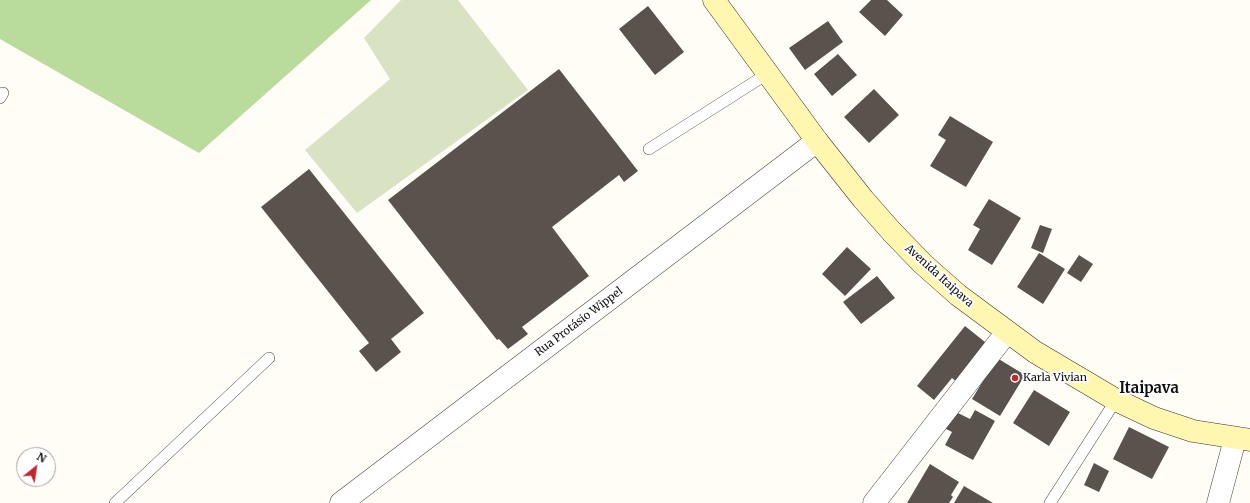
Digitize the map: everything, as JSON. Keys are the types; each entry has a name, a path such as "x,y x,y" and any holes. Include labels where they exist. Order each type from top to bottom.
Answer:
{"street":[{"name":"Avenida Itaipava","path":"714,0 817,141 892,232 923,264 958,295 1007,332 1071,374 1116,400 1154,418 1193,431 1243,439"},
{"name":"Rua Protásio Wippel","path":"340,503 817,141"},
{"path":"874,503 1007,332"},
{"path":"1218,503 1243,439"}],"lane":[{"path":"649,149 767,74"},
{"path":"115,503 270,358"},
{"path":"1050,503 1116,400"}],"green space":[{"path":"0,0 371,0 199,153 0,39"},
{"path":"401,0 458,0 528,90 357,213 305,150 390,79 364,38"}],"building":[{"path":"871,0 887,0 903,15 885,36 859,12"},
{"path":"648,6 684,52 655,75 619,29"},
{"path":"828,21 843,42 805,70 789,48"},
{"path":"838,54 857,75 832,96 814,74"},
{"path":"559,69 638,171 624,182 619,175 552,227 589,276 522,327 528,334 508,349 499,339 497,340 388,200"},
{"path":"874,89 899,115 869,143 844,117"},
{"path":"950,116 993,142 966,187 930,166 946,140 938,135"},
{"path":"309,169 424,313 391,339 401,352 376,372 359,351 369,343 261,207"},
{"path":"989,199 1021,218 992,265 968,250 980,229 973,225"},
{"path":"1040,225 1052,229 1043,253 1031,248"},
{"path":"847,247 871,269 845,296 822,274"},
{"path":"1039,253 1065,269 1043,304 1017,287"},
{"path":"1079,255 1093,264 1081,282 1067,273"},
{"path":"877,276 895,298 861,324 843,302"},
{"path":"965,326 990,346 959,384 952,378 934,400 917,386"},
{"path":"997,358 1025,375 1000,416 972,399"},
{"path":"1034,390 1070,412 1049,446 1013,423"},
{"path":"975,410 995,421 973,460 945,445 952,432 944,428 954,411 970,419"},
{"path":"1129,427 1169,447 1152,479 1113,459"},
{"path":"1094,463 1109,471 1099,492 1084,485"},
{"path":"930,464 959,482 951,495 953,497 949,503 907,503"},
{"path":"964,486 993,503 954,503"}],"place":[{"name":"Karla Vivian","path":"1015,378"}],"district":[{"name":"Itaipava","path":"1149,389"}]}
